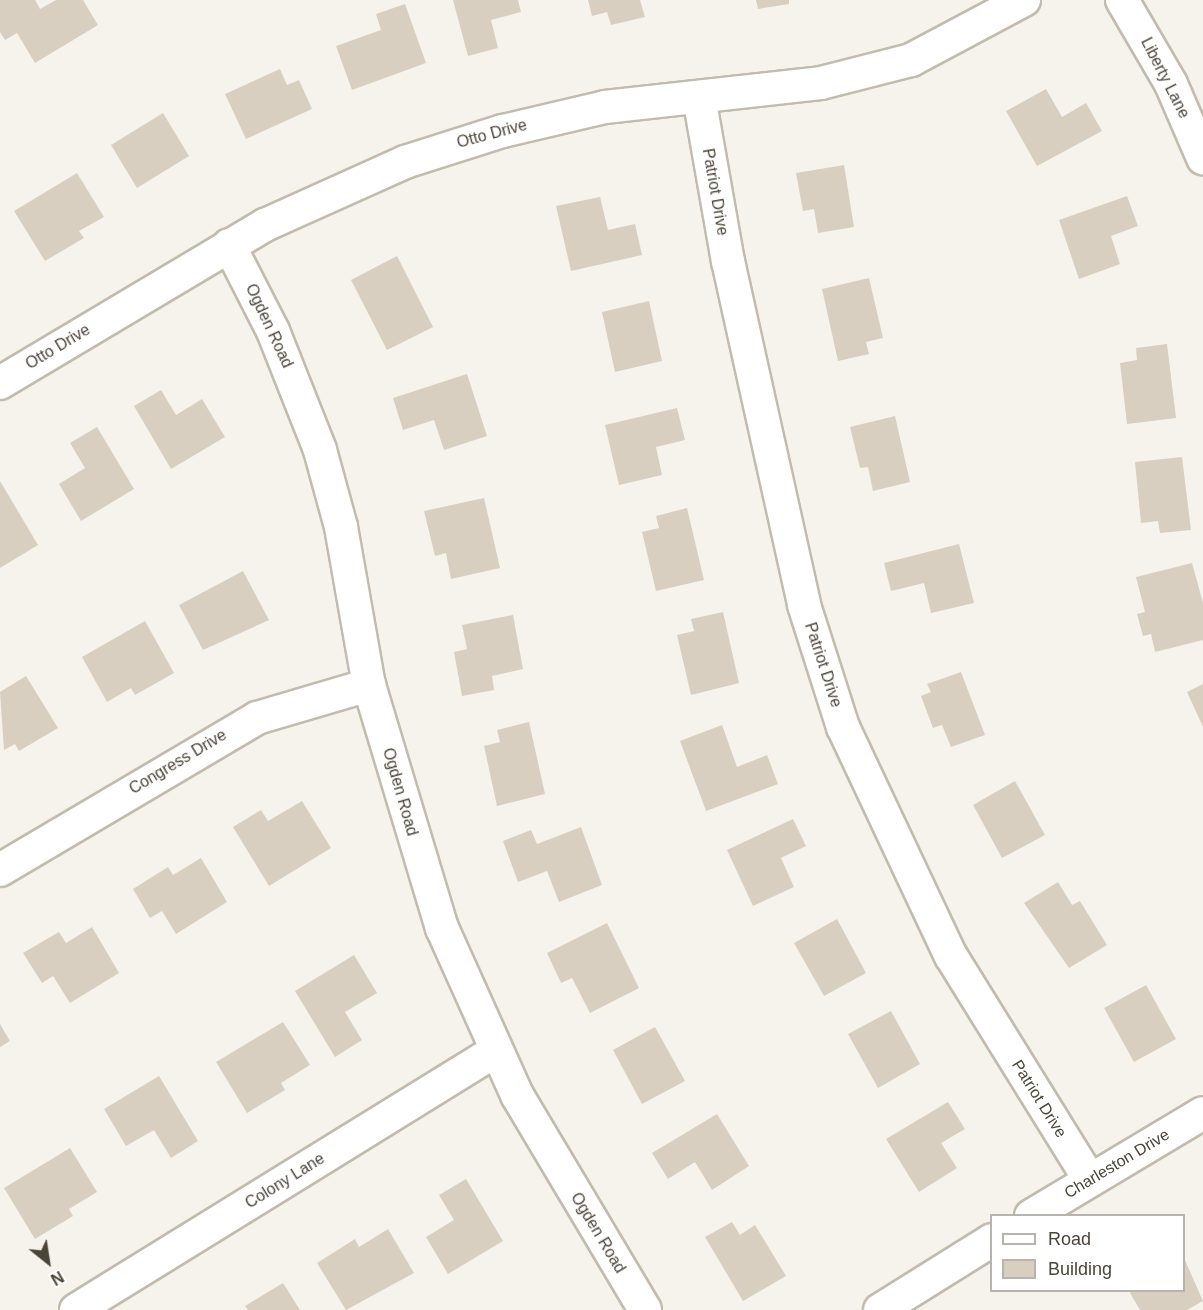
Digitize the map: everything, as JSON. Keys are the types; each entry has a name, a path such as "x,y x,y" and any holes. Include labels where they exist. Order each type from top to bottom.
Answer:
{"street":[{"name":"Otto Drive","path":"0,383 228,245 314,200 447,147 605,107 821,83 911,60 1023,0"},
{"name":"Liberty Lane","path":"1122,0 1171,84 1203,158"},
{"name":"Patriot Drive","path":"699,97 728,261 804,605 843,727 951,956 1090,1180"},
{"name":"Ogden Road","path":"228,245 273,331 320,450 341,527 369,685 427,887 494,1052 645,1310"},
{"name":"Congress Drive","path":"0,870 228,733 288,707 369,685"},
{"name":"Colony Lane","path":"76,1310 494,1052"},
{"name":"Charleston Drive","path":"1033,1214 1203,1113"},
{"path":"880,1310 990,1241"}],"building":[{"path":"0,0 35,0 40,9 56,0 83,0 98,25 35,63 17,33 5,40 0,32"},
{"path":"453,0 518,0 521,12 491,20 498,48 468,56"},
{"path":"588,0 640,0 645,17 611,25 607,12 592,16"},
{"path":"756,0 789,0 789,4 758,9"},
{"path":"405,4 426,63 352,90 336,46 381,30 376,14"},
{"path":"280,69 287,85 299,80 312,109 246,139 225,94"},
{"path":"1046,89 1062,117 1086,103 1102,131 1037,166 1006,111"},
{"path":"163,113 189,156 137,188 111,145"},
{"path":"844,165 854,227 818,233 814,209 803,211 796,173"},
{"path":"77,173 104,217 79,231 84,238 45,261 14,211"},
{"path":"1127,196 1138,226 1111,236 1120,264 1079,279 1059,220"},
{"path":"600,197 608,230 635,224 642,255 571,271 556,206"},
{"path":"397,256 433,327 387,350 351,280"},
{"path":"869,278 883,338 866,342 869,354 838,361 822,289"},
{"path":"649,301 662,361 615,372 602,312"},
{"path":"1167,344 1176,418 1127,424 1120,363 1137,360 1136,348"},
{"path":"467,374 487,436 444,450 434,420 403,430 393,398"},
{"path":"161,390 176,415 202,399 225,437 171,469 134,406"},
{"path":"677,408 685,440 656,447 662,475 619,485 605,425"},
{"path":"895,416 910,482 873,491 868,467 860,468 850,427"},
{"path":"97,427 134,489 81,521 59,484 85,468 70,443"},
{"path":"1182,457 1191,530 1160,533 1158,521 1141,523 1135,462"},
{"path":"0,481 38,545 0,568"},
{"path":"484,498 500,568 451,579 446,553 435,556 424,511"},
{"path":"687,508 704,580 656,591 642,532 659,528 656,516"},
{"path":"959,544 974,603 931,613 924,583 891,591 884,563"},
{"path":"1192,563 1203,603 1203,640 1155,652 1151,634 1143,636 1137,614 1145,612 1136,577"},
{"path":"243,571 269,620 203,650 179,605"},
{"path":"723,612 739,683 691,695 677,635 694,631 691,619"},
{"path":"513,615 523,669 492,676 494,690 462,696 454,652 467,649 462,625"},
{"path":"145,621 174,673 135,695 131,688 107,702 82,657"},
{"path":"961,672 985,735 951,747 942,725 933,728 921,696 931,692 927,684"},
{"path":"26,676 58,728 19,751 15,744 4,750 0,692"},
{"path":"1203,684 1203,727 1187,692"},
{"path":"529,722 545,794 497,806 484,746 500,742 497,730"},
{"path":"722,725 737,767 767,755 778,784 706,811 680,741"},
{"path":"1015,781 1045,835 1002,858 973,805"},
{"path":"302,801 331,848 269,886 233,827 261,810 268,821"},
{"path":"793,819 806,846 781,858 794,887 753,906 727,850"},
{"path":"581,827 602,885 559,902 547,871 518,882 503,841 531,830 537,844"},
{"path":"201,858 227,902 176,934 162,911 150,918 133,889 168,867 173,875"},
{"path":"1058,882 1072,905 1080,901 1107,945 1069,968 1024,903"},
{"path":"837,919 866,973 824,996 794,943"},
{"path":"607,923 639,988 590,1013 572,978 561,983 547,953"},
{"path":"92,927 119,973 70,1003 53,976 42,983 23,953 59,932 66,943"},
{"path":"354,955 377,993 345,1012 362,1040 335,1057 295,991"},
{"path":"1146,985 1176,1039 1134,1062 1104,1008"},
{"path":"891,1011 920,1064 878,1088 848,1034"},
{"path":"283,1022 310,1065 281,1083 285,1090 247,1113 216,1062"},
{"path":"0,1024 10,1041 0,1047"},
{"path":"655,1027 685,1081 642,1104 613,1050"},
{"path":"159,1076 198,1141 171,1158 154,1130 126,1146 104,1109"},
{"path":"948,1102 965,1129 941,1143 957,1168 919,1192 886,1139"},
{"path":"717,1114 749,1166 712,1190 695,1162 668,1179 652,1153"},
{"path":"70,1148 97,1192 69,1209 73,1216 35,1239 4,1188"},
{"path":"466,1179 503,1241 448,1274 426,1237 454,1220 439,1195"},
{"path":"732,1222 740,1235 755,1225 786,1276 743,1301 705,1237"},
{"path":"388,1229 414,1273 346,1310 317,1263 355,1239 359,1247"},
{"path":"1185,1260 1203,1301 1187,1310 1140,1310 1130,1293 1185,1292"},
{"path":"283,1283 300,1310 248,1310 245,1306"}]}
